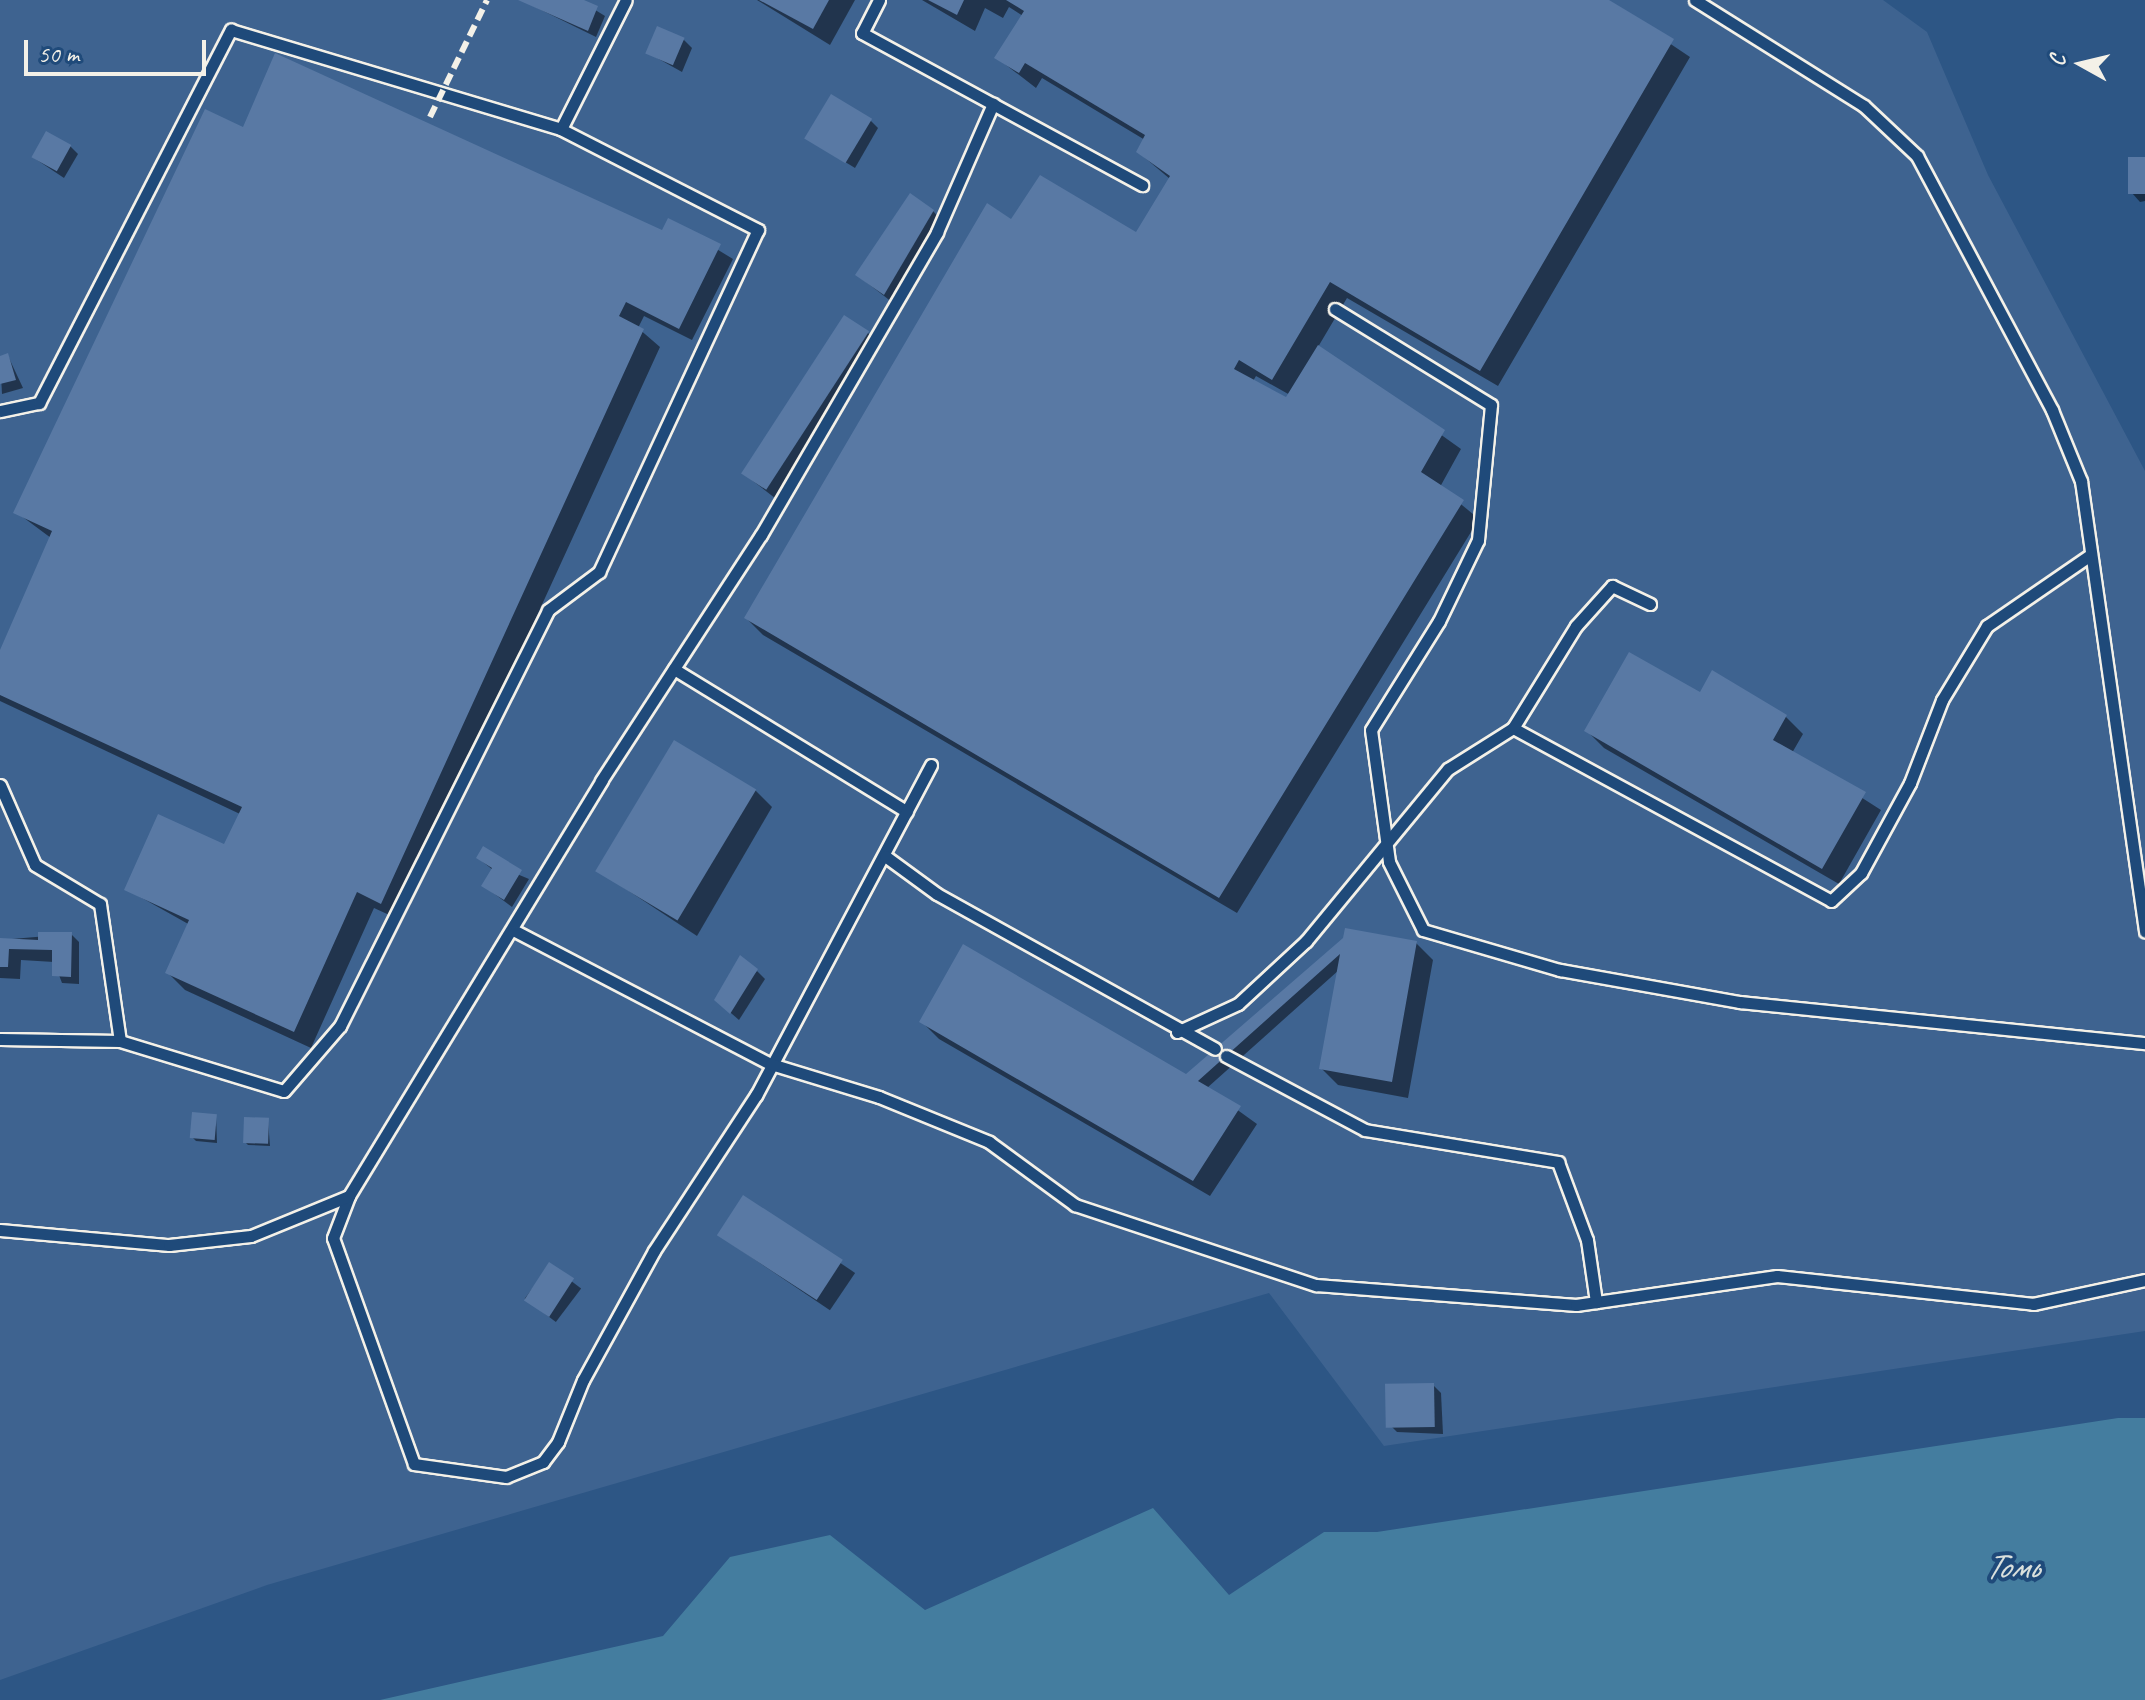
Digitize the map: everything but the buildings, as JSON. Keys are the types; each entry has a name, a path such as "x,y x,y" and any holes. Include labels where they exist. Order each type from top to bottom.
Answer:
{"lane":[{"path":"561,129 626,0"},
{"path":"879,0 862,33 1142,185"},
{"path":"1695,0 1864,106 1917,156 2052,410 2081,481 2089,556 2145,931"},
{"path":"0,411 39,403 231,30 561,129 758,230 599,572 548,610 340,1026 284,1091 120,1041 0,1039"},
{"path":"931,765 771,1064 654,1251 558,1442 543,1462 506,1477 414,1464 333,1238 349,1196 674,669 761,535 937,232 993,104"},
{"path":"1335,309 1491,405 1478,540 1439,621 1371,730 1386,842 1423,930 1560,970 1740,1002 2145,1043"},
{"path":"1513,728 1831,901 1861,873 1910,783 1942,700 1987,626 2089,556"},
{"path":"1177,1032 1238,1004 1306,941 1448,769 1513,728 1576,626 1612,586 1650,604"},
{"path":"674,669 907,812"},
{"path":"0,785 35,865 100,904 120,1041"},
{"path":"885,856 937,894 1177,1032 1215,1049"},
{"path":"515,931 771,1064 879,1097 989,1142 1075,1205 1301,1281 1596,1302 1777,1276 2033,1304 2145,1280"},
{"path":"1226,1056 1365,1130 1558,1162 1587,1240 1596,1302"},
{"path":"0,1230 169,1245 251,1236 349,1196"}],"shaded area":[{"path":"0,0 1883,0 1927,32 1988,175 2145,471 2145,1331 1384,1446 1269,1293 267,1585 0,1680"}],"water":[{"name":"Томь","path":"2118,1418 2145,1418 2145,1700 380,1700 663,1636 730,1557 830,1535 925,1610 1153,1508 1229,1595 1324,1532 1377,1532"}],"railway":[{"path":"430,117 487,0"}]}
